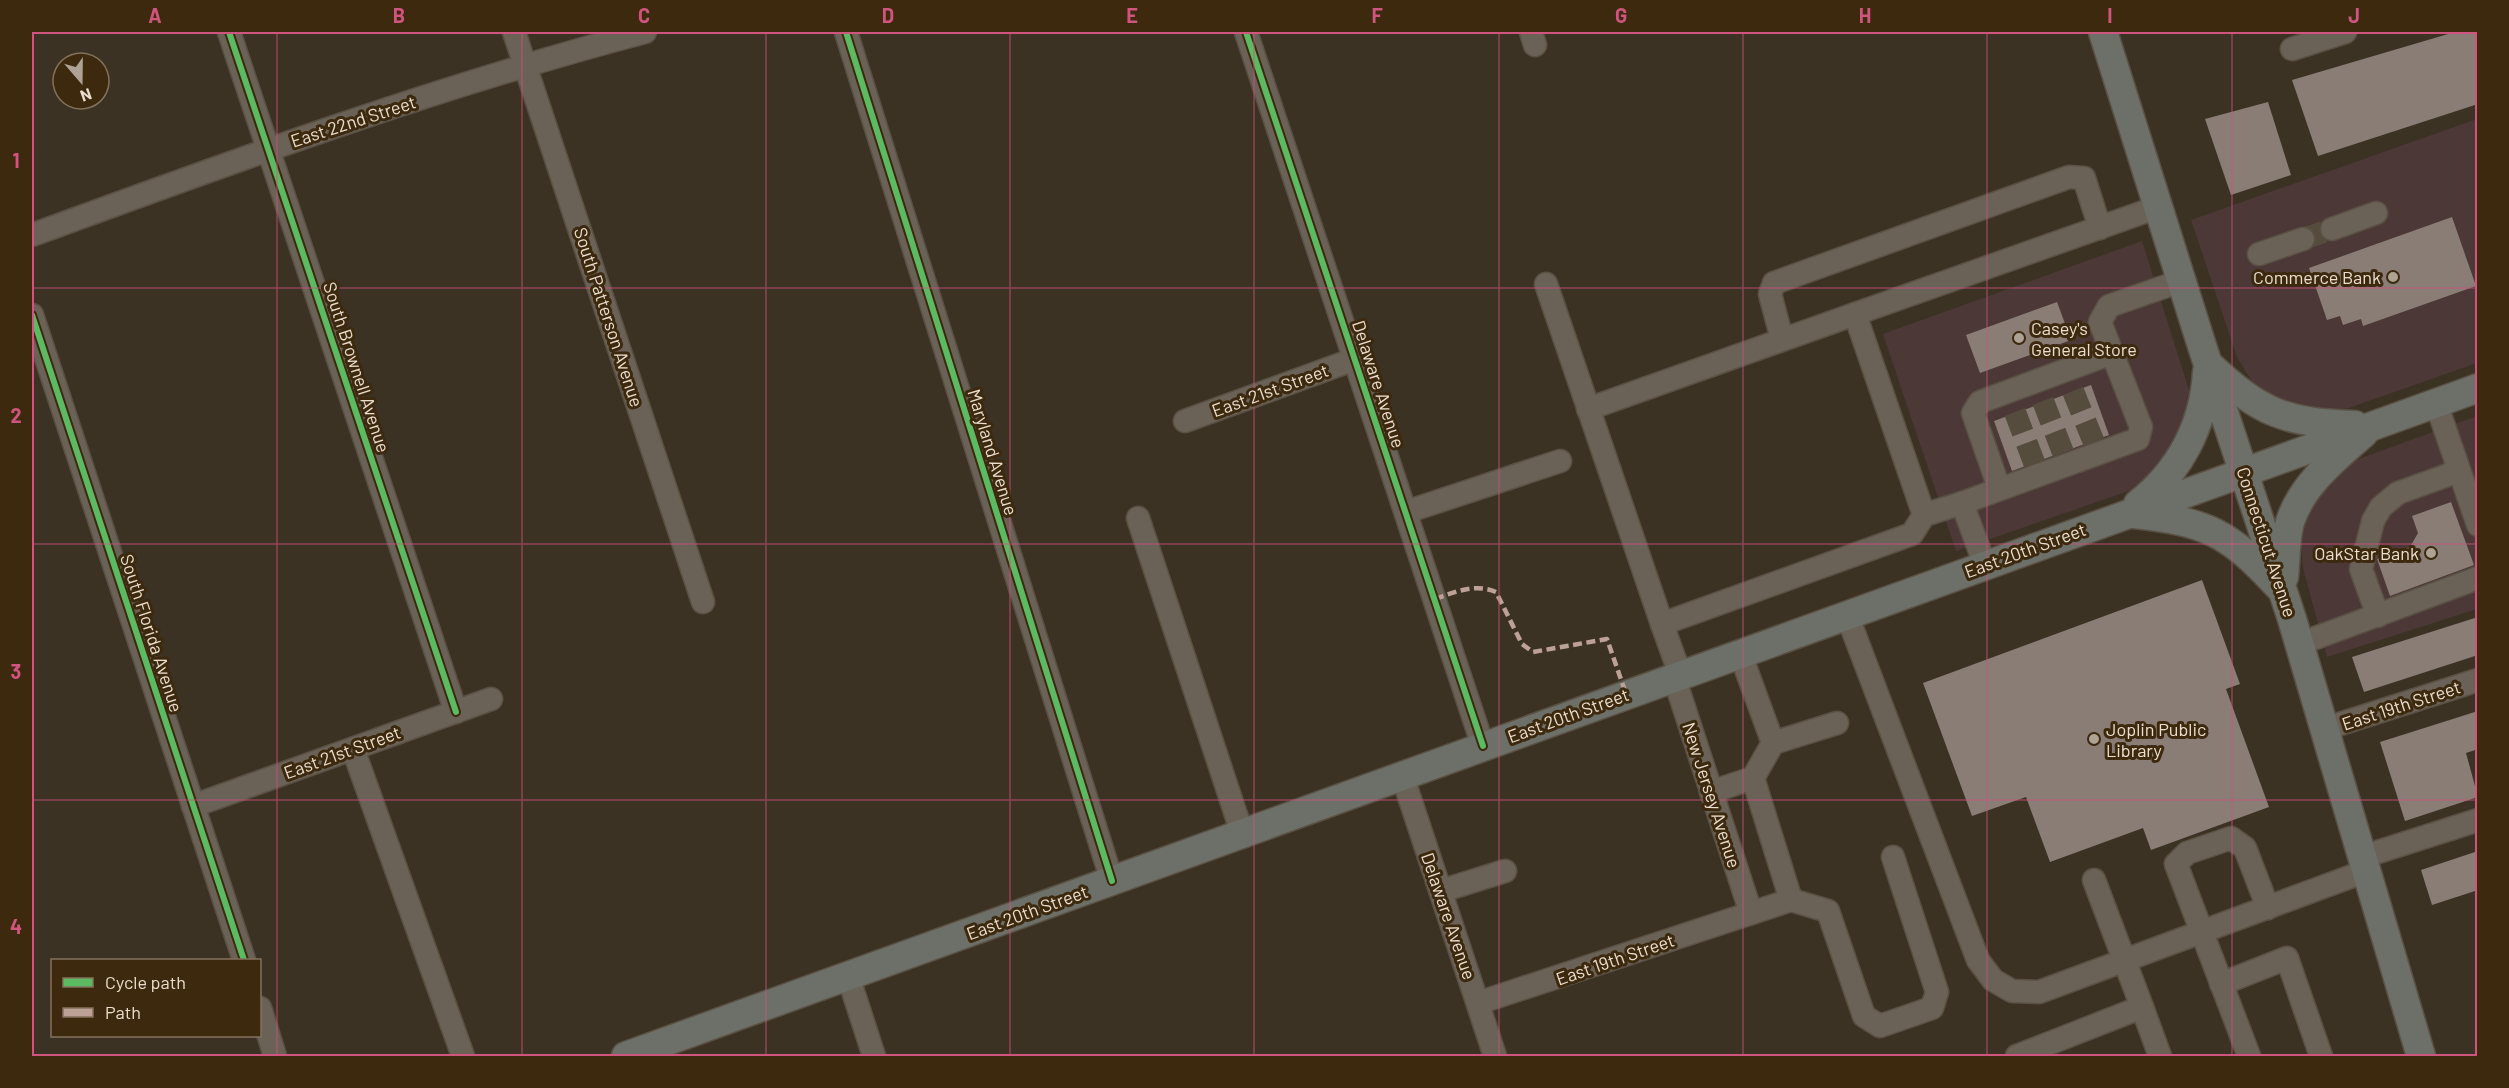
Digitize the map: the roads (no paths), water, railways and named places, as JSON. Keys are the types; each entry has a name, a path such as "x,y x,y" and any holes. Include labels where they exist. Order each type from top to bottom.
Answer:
{"main road":[{"name":"Connecticut Avenue","path":"2103,32 2181,281 2283,592 2421,1056"},
{"path":"2208,364 2250,399 2282,417 2311,423 2372,425"},
{"path":"2126,513 2162,483 2178,462 2202,410 2208,364"},
{"name":"East 20th Street","path":"626,1056 660,1051 848,976 2244,470 2478,388"},
{"path":"2283,592 2289,523 2303,495 2328,465 2372,425"},
{"path":"2126,513 2178,519 2207,528 2243,552 2283,592"}],"street":[{"name":"South Brownell Avenue","path":"229,32 456,712"},
{"name":"South Patterson Avenue","path":"514,32 703,602"},
{"name":"East 22nd Street","path":"32,235 268,149 524,63 645,32"},
{"name":"Maryland Avenue","path":"846,32 1112,881"},
{"name":"Delaware Avenue","path":"1246,32 1483,746"},
{"path":"2292,49 2345,32"},
{"path":"1782,339 1770,294 1774,283 2069,177 2084,178 2100,228"},
{"path":"1588,409 2158,207"},
{"path":"2332,229 2376,213"},
{"path":"2259,254 2303,239"},
{"path":"1662,624 1912,534 1924,515 1999,488 2037,469 2096,449 2138,438 2141,427 2100,322 2109,306 2181,281"},
{"name":"New Jersey Avenue","path":"1546,284 1662,624 1711,792 1751,913"},
{"path":"1855,314 1924,515"},
{"name":"South Florida Avenue","path":"32,315 244,959"},
{"path":"1999,488 1973,413 1980,402 2011,402 2069,381 2112,354"},
{"name":"East 21st Street","path":"1185,421 1355,358"},
{"path":"2436,403 2478,525"},
{"path":"1406,512 1560,461"},
{"path":"2378,616 2361,569 2373,521 2381,507 2398,494 2459,471"},
{"path":"1962,502 1985,565"},
{"path":"1138,518 1242,833"},
{"path":"2299,644 2478,579"},
{"path":"1847,615 1965,928 1983,967 1993,980 2012,991 2039,992 2124,962 2268,908 2364,864 2478,820"},
{"path":"1740,653 1773,742"},
{"name":"East 19th Street","path":"2324,729 2478,680"},
{"name":"East 21st Street","path":"193,806 492,699"},
{"path":"1711,792 1753,778 1773,742 1837,723"},
{"path":"353,749 463,1056"},
{"name":"Delaware Avenue","path":"1402,775 1495,1056"},
{"path":"1753,778 1791,900 1827,911 1864,1016 1880,1026 1932,1008 1937,992 1893,857"},
{"path":"2249,1056 2176,864 2187,853 2231,838 2245,848 2268,908"},
{"path":"1441,891 1505,871"},
{"path":"2094,880 2160,1056"},
{"name":"East 19th Street","path":"1478,1003 1791,900"},
{"path":"2221,984 2287,958 2321,1056"},
{"path":"848,976 874,1056"},
{"path":"2017,1056 2142,1007"},
{"path":"261,1011 275,1056"}],"tunnel":[{"path":"2303,239 2332,229"},
{"path":"2073,391 2095,445"},
{"path":"2043,401 2064,455"},
{"path":"2015,412 2035,465"}],"place":[{"name":"Commerce Bank","path":"2393,277"},
{"name":"Casey's General Store","path":"2019,338"},
{"name":"OakStar Bank","path":"2431,553"},
{"name":"Joplin Public Library","path":"2094,739"}]}
